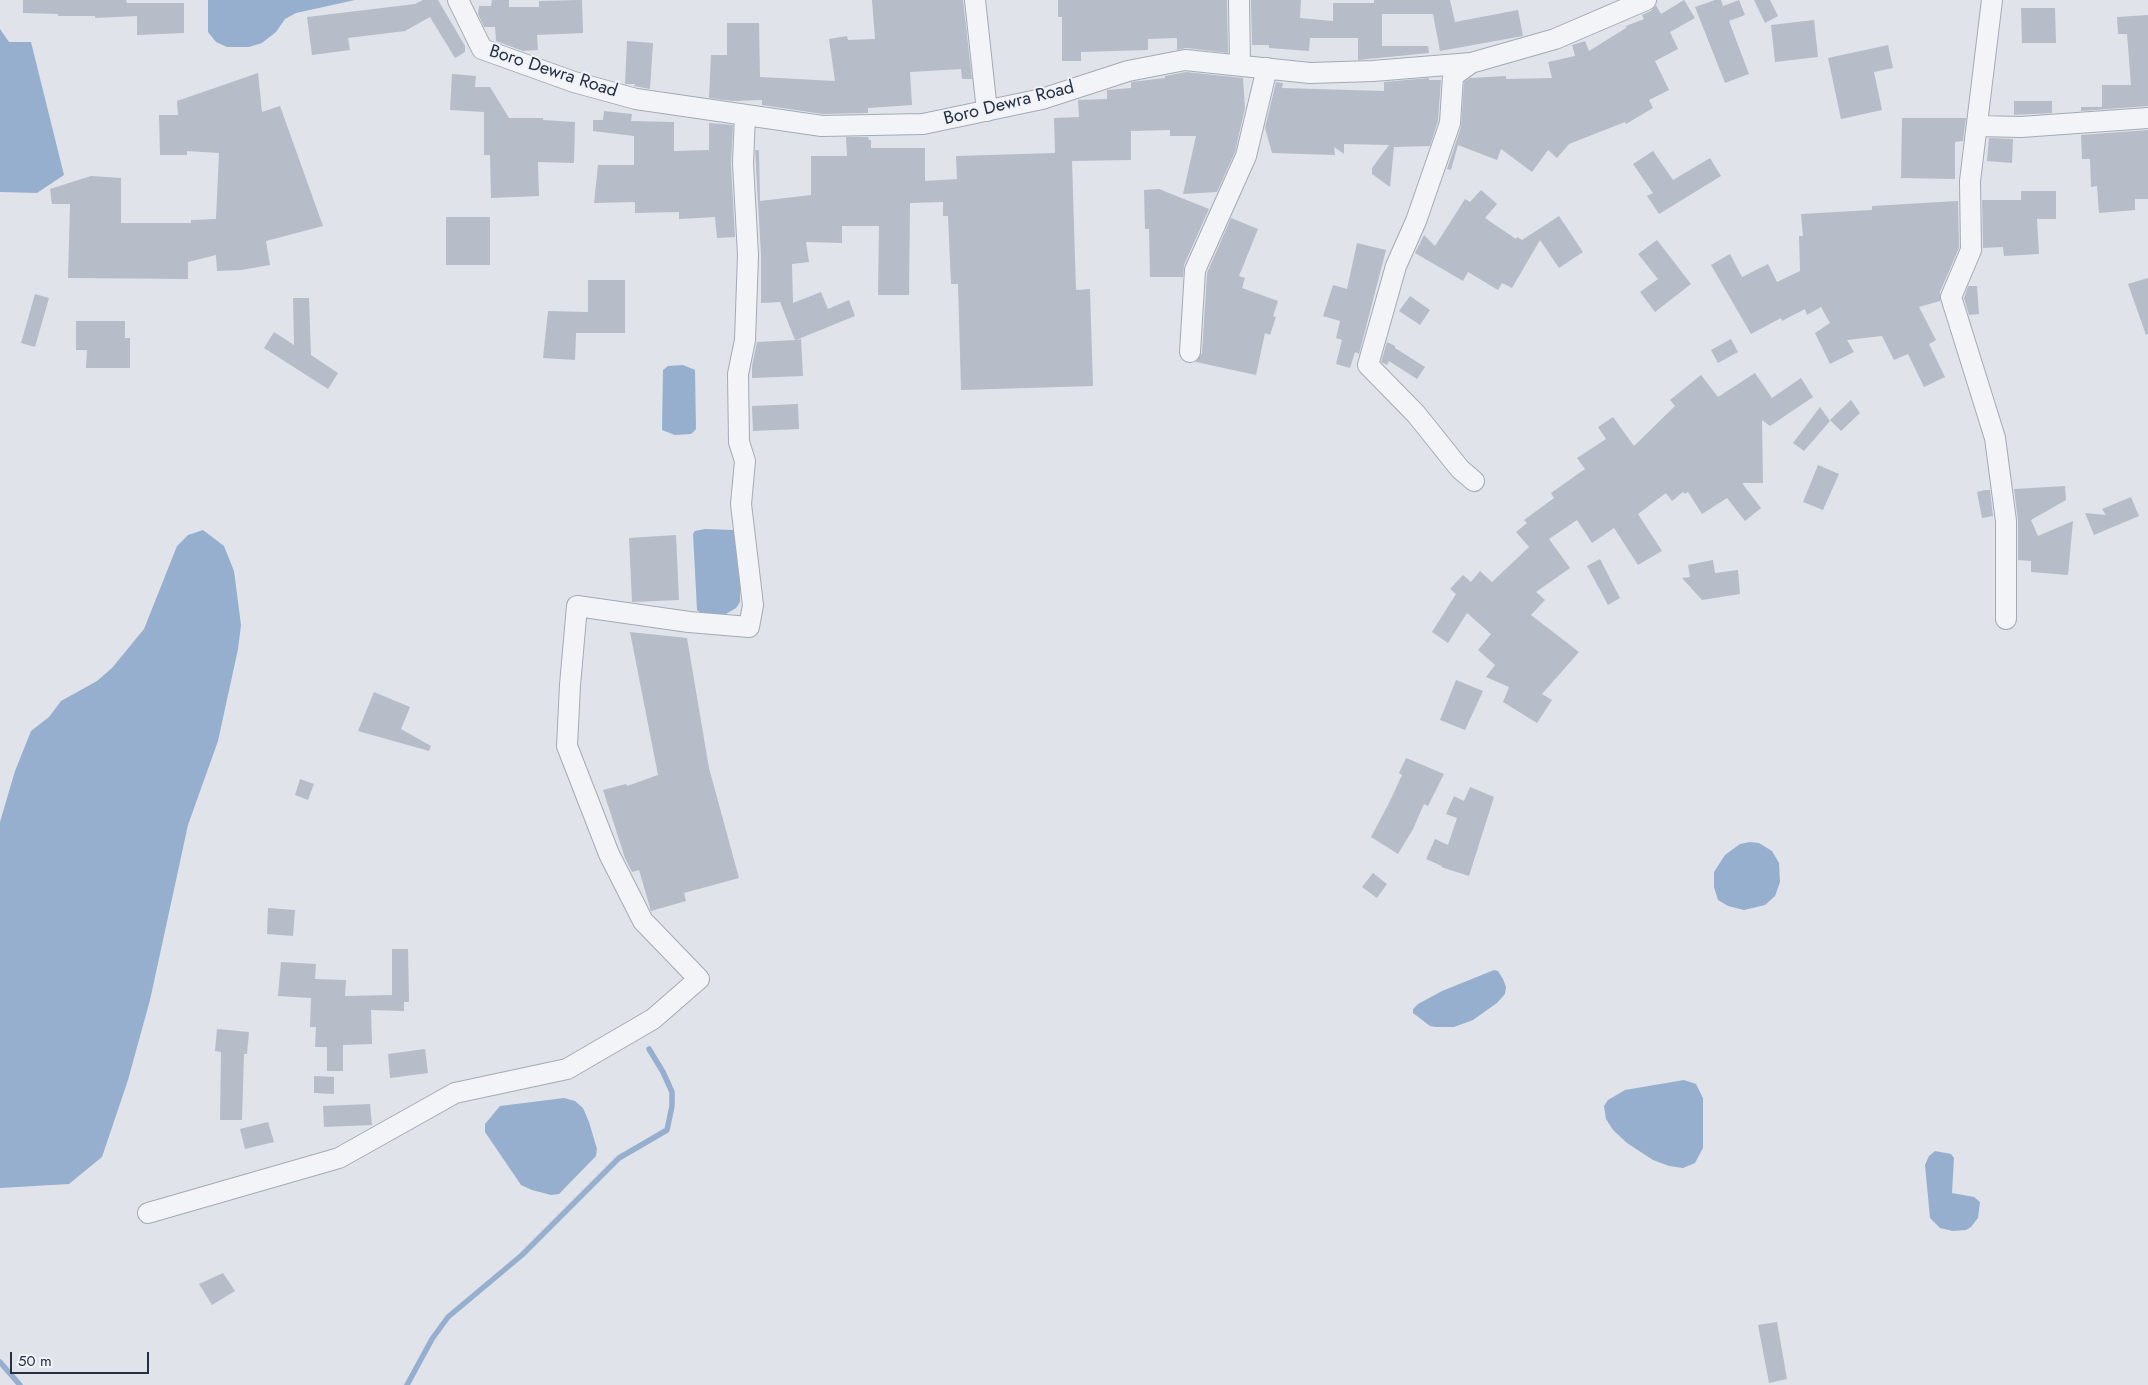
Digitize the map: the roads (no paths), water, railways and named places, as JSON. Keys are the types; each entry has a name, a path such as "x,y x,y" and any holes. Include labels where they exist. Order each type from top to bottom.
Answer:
{"street":[{"name":"Boro Dewra Road","path":"458,0 482,49 574,82 636,99 822,126 923,124 1042,99 1128,71 1185,60 1310,73 1373,71 1472,63 1554,39 1646,0"},
{"path":"975,0 987,111"},
{"path":"1239,0 1240,65"},
{"path":"1992,0 1970,181 1971,250 1951,297 1995,438 2006,521 2006,619"},
{"path":"1472,63 1453,76 1450,123 1416,221 1396,266 1368,366 1416,414 1460,469 1474,481"},
{"path":"1190,352 1195,270 1246,156 1267,68"},
{"path":"148,1213 339,1158 455,1093 567,1069 653,1019 699,978 643,920 609,854 567,746 570,685 577,606 689,622 749,627 753,605 741,504 745,461 738,442 738,374 745,340 748,255 743,162 745,115"},
{"path":"1977,126 2022,127 2148,118"}],"water":[{"path":"208,0 355,0 296,13 285,19 276,32 262,43 249,47 227,47 216,42 208,32"},
{"path":"0,29 9,42 31,42 64,175 37,193 0,192"},
{"path":"683,365 695,370 696,429 691,434 675,435 662,430 663,370 668,366"},
{"path":"705,529 734,530 741,550 740,602 736,608 726,614 702,614 697,610 693,534 695,531"},
{"path":"203,530 224,546 234,571 241,625 238,649 218,741 188,825 150,1000 128,1080 102,1157 69,1184 0,1188 0,822 15,771 31,731 49,717 61,701 97,681 112,668 144,629 177,546 188,535"},
{"path":"1759,843 1772,851 1779,863 1780,882 1775,896 1765,905 1744,910 1728,906 1718,900 1714,887 1714,872 1725,855 1740,844"},
{"path":"1494,970 1498,971 1503,979 1506,987 1505,994 1497,1003 1473,1020 1454,1027 1436,1027 1430,1026 1413,1013 1413,1009 1418,1004 1442,991"},
{"path":"1684,1080 1696,1084 1703,1098 1703,1148 1695,1163 1683,1168 1669,1166 1653,1160 1627,1143 1613,1130 1606,1119 1604,1106 1608,1100 1625,1090"},
{"path":"564,1098 575,1101 583,1108 597,1149 596,1156 559,1194 551,1195 521,1185 485,1132 485,1124 500,1106"},
{"path":"1935,1151 1951,1154 1954,1158 1952,1193 1974,1197 1980,1202 1978,1218 1966,1230 1953,1231 1940,1228 1930,1218 1925,1165 1929,1156"}],"waterway":[{"path":"407,1385 432,1339 448,1317 522,1255 619,1158 667,1130 672,1106 672,1092 649,1049"},
{"path":"0,1362 20,1385"}]}
